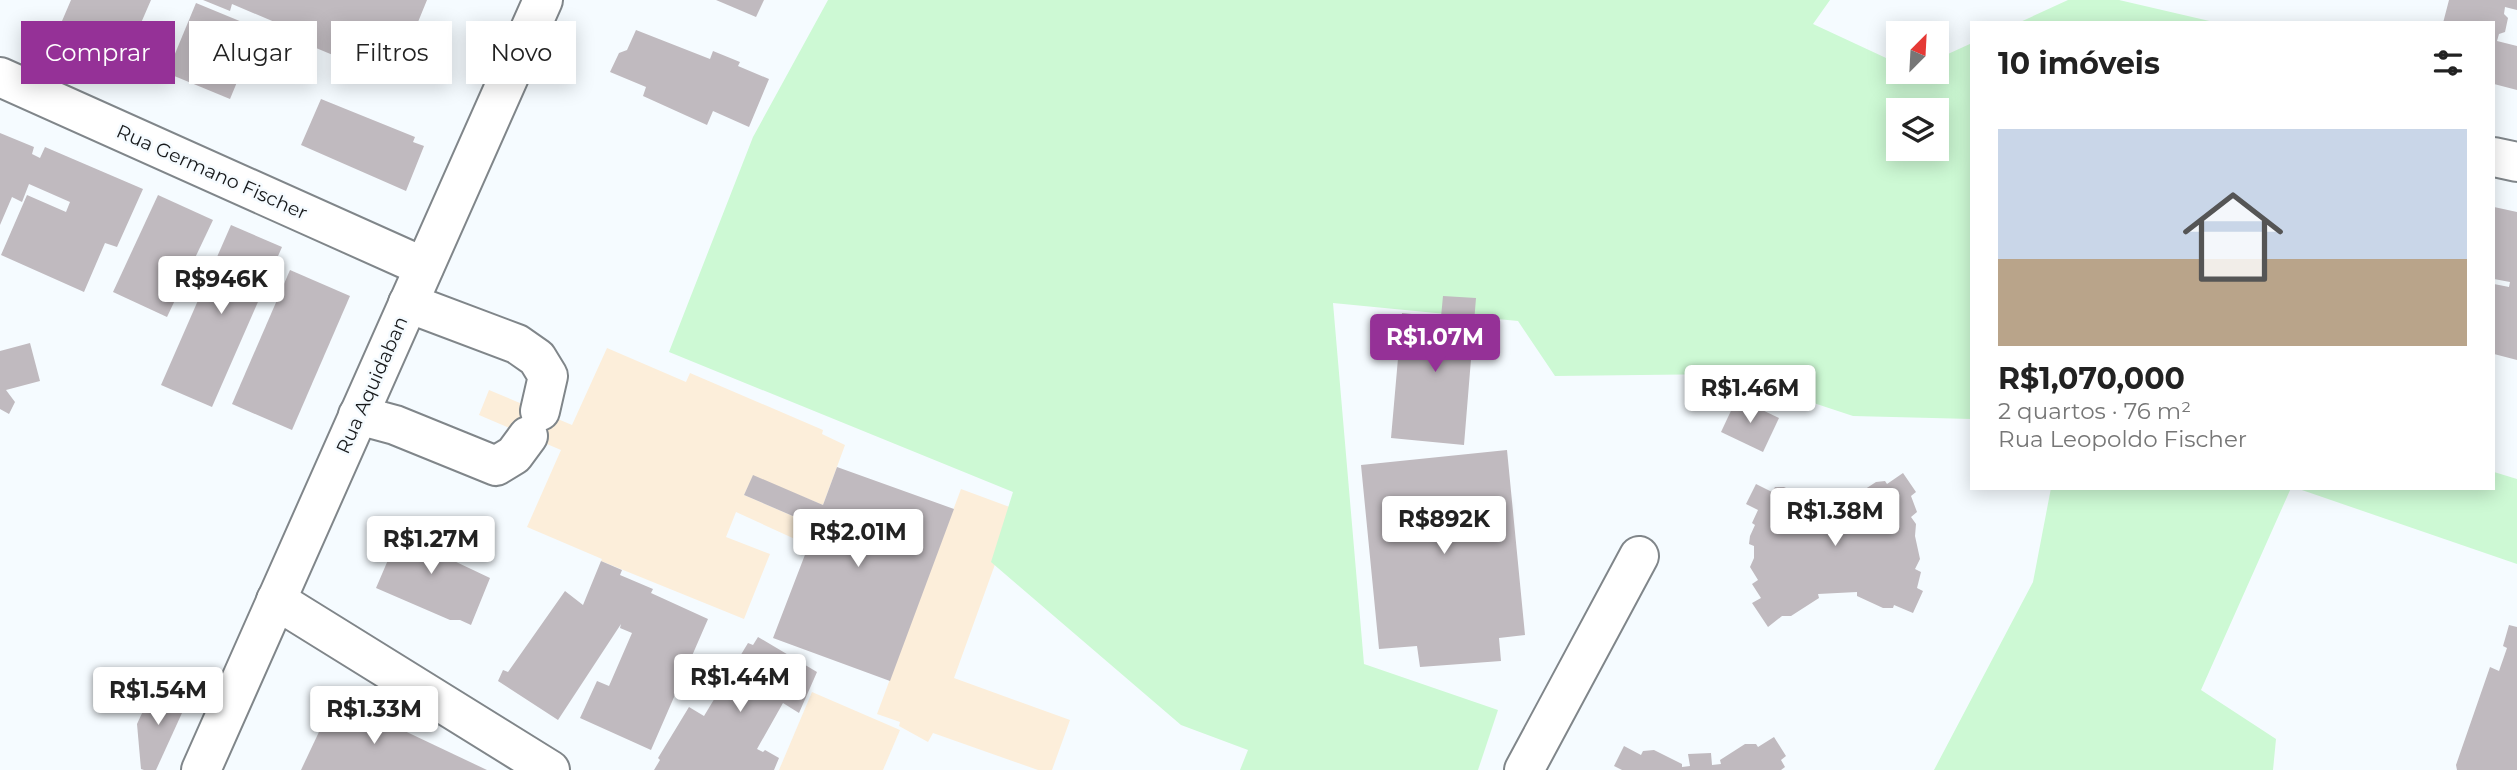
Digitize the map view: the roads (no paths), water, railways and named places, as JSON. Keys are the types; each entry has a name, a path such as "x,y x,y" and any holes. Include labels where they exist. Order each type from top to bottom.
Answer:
{"street":[{"name":"Rua Aquidaban","path":"201,770 543,0"},
{"name":"Rua Germano Fischer","path":"0,77 424,267"},
{"path":"2495,157 2517,162"},
{"path":"358,415 395,425 496,466 514,455 534,424 548,376 537,358 517,344 408,303"},
{"path":"1524,770 1639,556"},
{"path":"276,600 550,770"}]}
